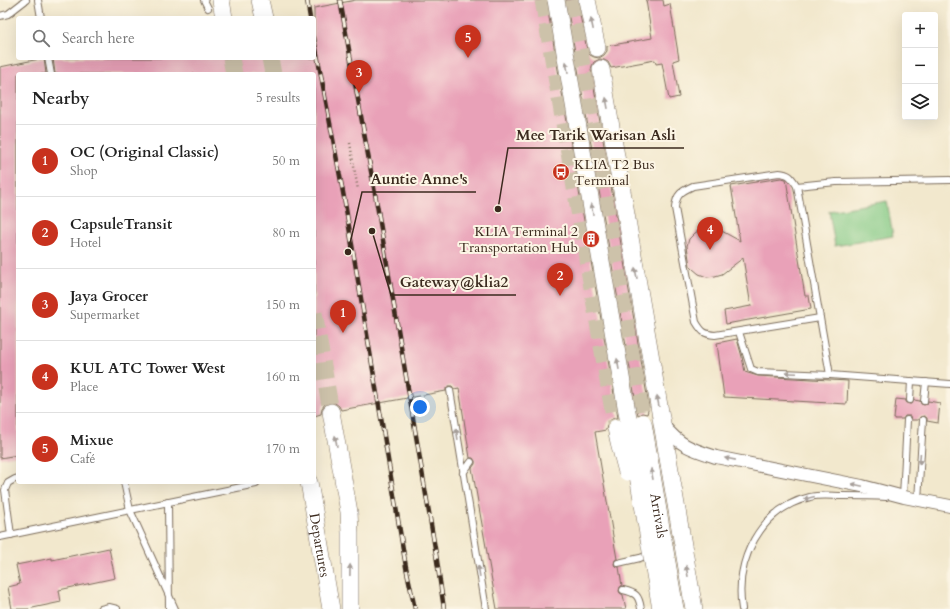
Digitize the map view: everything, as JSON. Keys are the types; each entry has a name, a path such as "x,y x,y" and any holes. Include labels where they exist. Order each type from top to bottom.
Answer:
{"main road":[{"path":"260,0 264,16"},
{"path":"556,0 670,607"},
{"path":"587,0 598,48"},
{"path":"214,4 223,16"},
{"path":"601,69 694,609"},
{"path":"331,412 349,512 350,609"},
{"name":"Arrivals","path":"643,423 670,607"},
{"path":"616,428 625,466 670,607"},
{"name":"Departures","path":"309,484 331,609"}],"street":[{"path":"662,424 678,441 699,451 716,456 950,506"}],"lane":[{"path":"0,16 8,14 26,0"},
{"path":"38,0 41,16"},
{"path":"204,0 214,4"},
{"path":"48,60 51,72"},
{"path":"820,318 715,335 702,331 696,322 675,208 675,201 680,194 685,189 693,186 778,173 791,176 797,186 830,375"},
{"path":"797,186 836,182 950,180"},
{"path":"739,332 751,369 758,372 830,375 950,384"},
{"path":"910,400 912,381"},
{"path":"924,401 926,382"},
{"path":"450,390 486,609"},
{"path":"742,609 742,574 746,558 761,529 772,516 783,508 810,497 824,495 904,497 907,420"},
{"path":"918,500 923,420"},
{"path":"463,472 471,462"},
{"path":"11,535 5,490 8,483 16,479"},
{"path":"124,484 130,510 175,609"},
{"path":"0,537 256,484"},
{"path":"618,563 640,558 655,551 663,539 673,514 675,498"},
{"path":"168,502 169,609"},
{"path":"623,590 635,594 638,598 641,609"},
{"path":"101,609 117,609"}],"path":[{"path":"350,143 358,190"}],"green space":[{"path":"887,201 893,236 835,246 829,211"}],"building":[{"path":"356,0 546,0 618,418 614,418 609,421 606,430 595,432 617,559 615,560 614,564 615,566 619,567 622,586 620,587 619,591 623,595 626,609 497,609 472,468 475,461 473,458 470,458 459,388 454,389 452,386 449,386 446,388 446,391 341,410 335,403 329,402 322,408 321,414 316,415 316,72 55,72 53,60 316,60 316,16 314,16 314,8"},
{"path":"566,0 577,0 587,50 590,55 599,58 607,51 607,46 652,38 646,0 663,0 664,6 670,4 679,59 673,61 679,97 669,99 662,63 656,64 655,60 611,68 608,62 600,59 594,62 591,70 649,407 647,414 642,413 638,415"},
{"path":"34,60 44,60 46,72 16,72 16,455 0,458 0,67"},
{"path":"781,178 786,179 805,296 809,296 811,309 726,324 724,311 751,306 743,258 722,274 707,277 699,274 690,266 687,246 689,239 702,229 710,228 718,229 740,241 731,186"},
{"path":"737,339 745,372 758,376 848,381 847,404 724,397 717,343"},
{"path":"896,399 906,400 909,404 912,404 914,400 920,401 921,404 924,405 927,404 928,401 940,403 938,423 927,421 927,418 924,416 920,417 918,420 911,420 910,416 905,416 903,419 894,419"},
{"path":"109,548 115,578 59,590 61,602 28,609 12,609 8,587 20,584 16,565 52,558 52,560"}],"tunnel":[{"path":"543,0 616,428"},
{"path":"571,0 643,423"},
{"path":"231,60 234,72"},
{"path":"270,60 273,72"},
{"path":"316,325 331,412"}],"railway":[{"path":"307,0 310,16"},
{"path":"340,0 376,199 444,609"},
{"path":"316,49 345,203 406,567 415,609"}],"place":[{"name":"Mixue","path":"468,58"},
{"name":"Jaya Grocer","path":"359,93"},
{"name":"KLIA T2 Bus Terminal","path":"561,172"},
{"name":"Mee Tarik Warisan Asli","path":"498,209"},
{"name":"Gateway@klia2","path":"372,231"},
{"name":"KLIA Terminal 2 Transportation Hub","path":"591,239"},
{"name":"KUL ATC Tower West","path":"710,250"},
{"name":"Auntie Anne's","path":"348,252"},
{"name":"CapsuleTransit","path":"560,296"},
{"name":"OC (Original Classic)","path":"343,333"}]}
